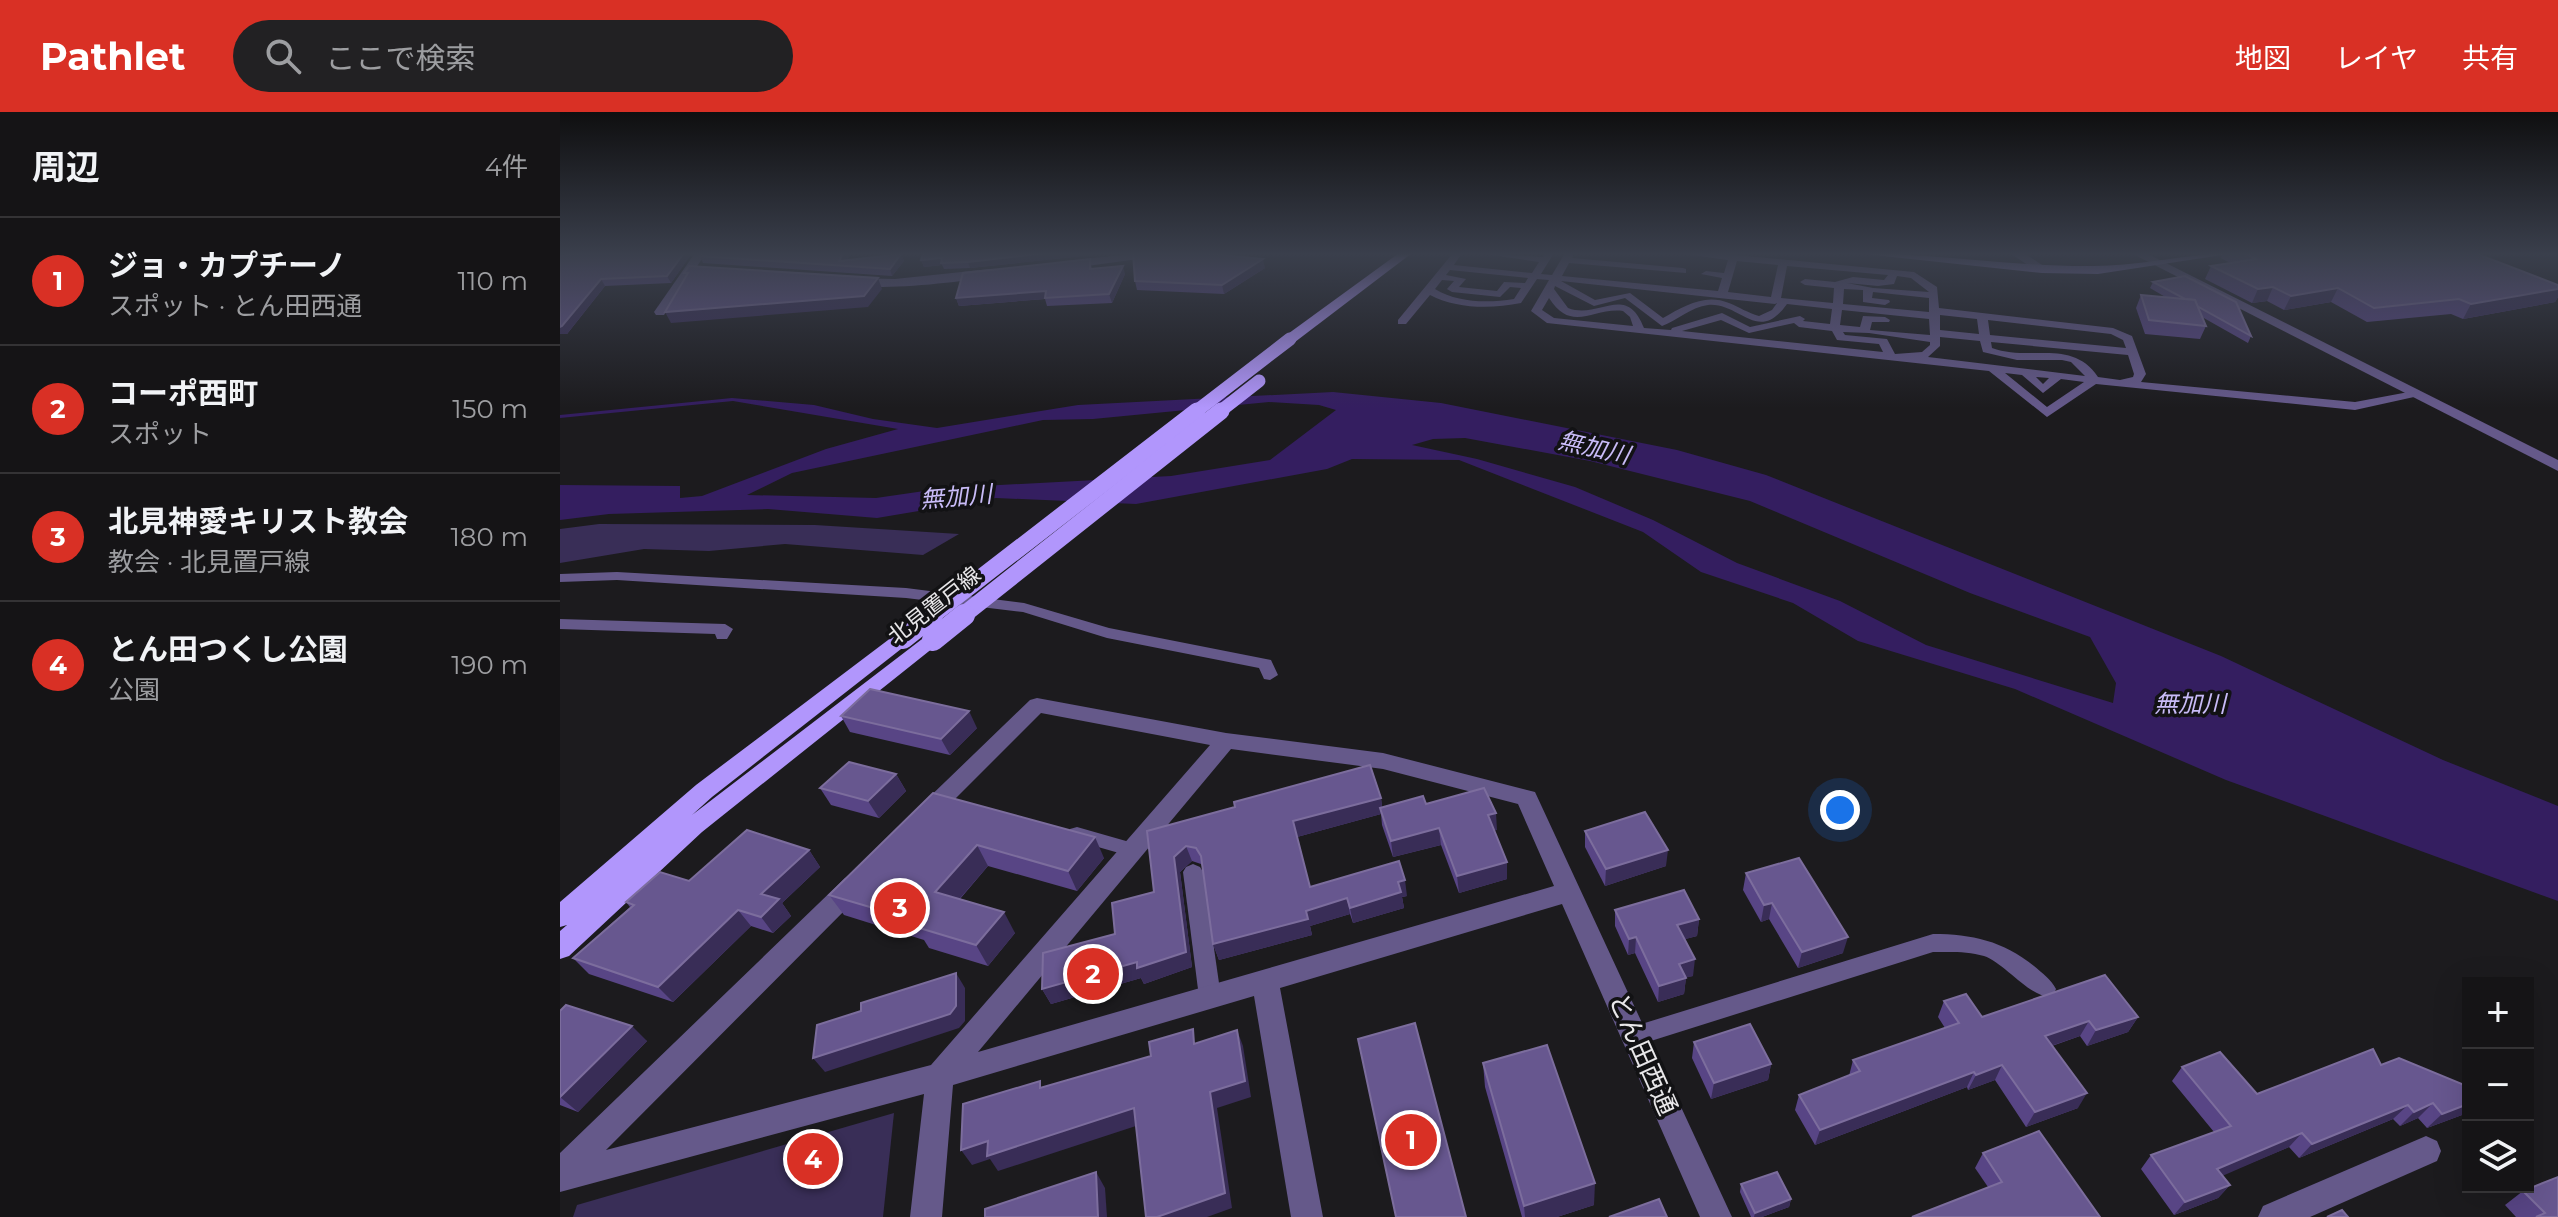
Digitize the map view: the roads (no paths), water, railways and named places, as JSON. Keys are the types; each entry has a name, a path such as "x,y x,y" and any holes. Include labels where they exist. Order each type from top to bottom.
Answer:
{"main road":[{"name":"北見置戸線","path":"560,917 704,791 1290,339 1342,305"},
{"name":"北見置戸線","path":"560,948 596,912 737,790 933,640 1309,341 1342,305"}],"street":[{"path":"660,312 665,305"},
{"path":"2238,305 2558,466"},
{"path":"909,831 1037,705 1226,741 940,1076 926,1217"},
{"name":"とん田西通","path":"1226,741 1383,761 1527,798 1716,1217"},
{"path":"560,1175 875,864"},
{"path":"560,1175 940,1076 1571,891"},
{"path":"1265,980 1307,1217"},
{"path":"2274,1217 2426,1151"}],"lane":[{"path":"1402,322 1417,305"},
{"path":"1540,305 1536,311 1551,321 1640,330 1663,329 1722,316 1749,330 1799,322 1865,331 1867,318 1982,316 2097,327 2128,338 2140,374 2137,380 2120,383"},
{"path":"1560,305 1573,314 1613,307 1628,309 1638,318 1640,330"},
{"path":"1637,305 1663,329 2025,372 2043,390 2058,376 2355,406 2414,394"},
{"path":"1663,329 1671,305"},
{"path":"1663,329 1700,305"},
{"path":"1724,305 1742,316 1761,318 1779,310 1780,305"},
{"path":"1795,347 1802,305"},
{"path":"1816,305 1935,318"},
{"path":"1884,305 1935,318 1985,338 2133,352"},
{"path":"1914,305 1935,318"},
{"path":"1906,358 1925,355 1935,346 1932,305"},
{"path":"1838,307 1835,328 1841,338 1883,341 1891,357"},
{"path":"1982,316 1987,350 2013,360 2047,356 2079,361 2089,368 2094,380"},
{"path":"1874,332 1895,331 1935,318"},
{"path":"2053,331 2058,345"},
{"path":"1993,369 2047,413 2094,380"},
{"path":"560,578 617,576 906,593 1024,608 1107,633 1265,664 1270,675"},
{"path":"560,624 702,626 725,629 722,636"},
{"path":"942,798 972,806"},
{"path":"1060,830 1133,850"},
{"path":"1193,872 1210,997"},
{"path":"1635,1036 1933,943 1974,942 2011,958 2045,989"}],"water":[{"name":"無加川","path":"1333,392 1441,403 1677,450 1766,475 2221,656 2443,760 2558,806 2558,901 2226,780 2015,689 1858,641 1793,603 1701,572 1643,532 1459,460 1352,459 1327,469 1136,504 996,498 877,518 768,509 609,514 560,520 560,485 680,486 680,498 702,496 826,449 898,429 733,401 560,418 560,415 732,398 814,405 873,419 937,428 1078,405","holes":["1269,402 1319,405 1336,410 1270,460 1171,476 945,488 876,498 747,495 792,473 1043,420 1093,419","1465,438 1590,461 1750,501 1970,593 2090,637 2116,683 2113,703 1926,645 1840,601 1737,563 1653,520 1575,487 1477,459 1412,445 1433,439"]}],"place":[{"name":"北見神愛キリスト教会","path":"900,908"},
{"name":"コーポ西町","path":"1093,974"},
{"name":"ジョ・カプチーノ","path":"1411,1140"},
{"name":"とん田つくし公園","path":"813,1159"}]}
